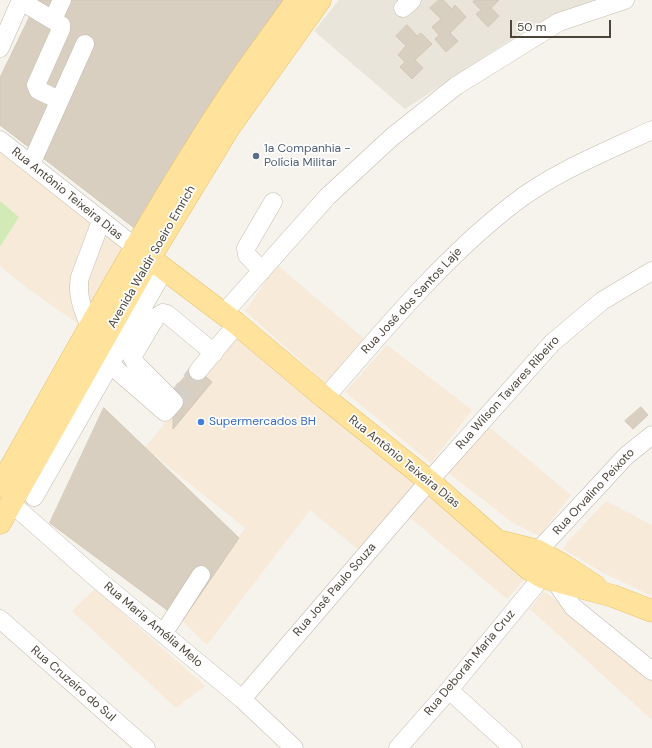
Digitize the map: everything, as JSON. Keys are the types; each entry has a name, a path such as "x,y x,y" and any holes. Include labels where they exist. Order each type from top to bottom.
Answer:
{"main road":[{"name":"Avenida Waldir Soeiro Emrich","path":"6,494 103,358 219,111 297,0"},
{"name":"Avenida Waldir Soeiro Emrich","path":"0,523 6,494 90,328 149,259 230,126 320,0"},
{"name":"Rua Antônio Teixeira Dias","path":"149,259 230,319 325,398 429,480 499,541 546,569 652,611"}],"street":[{"path":"53,19 62,0"},
{"path":"198,371 214,352 230,319 262,271 327,197 392,137 456,86 559,22 605,3 625,0"},
{"path":"0,48 21,1 59,23 62,28 36,85 38,90 59,100"},
{"path":"31,164 85,44"},
{"name":"Rua José dos Santos Laje","path":"325,398 453,255 514,203 572,167 652,130"},
{"name":"Rua Antônio Teixeira Dias","path":"0,140 149,259"},
{"path":"262,271 247,255 246,248 273,202"},
{"path":"90,328 78,295 78,287 80,277 101,221"},
{"name":"Rua Wilson Tavares Ribeiro","path":"429,480 552,343 602,301 652,271"},
{"path":"34,497 103,358 165,412 174,402 136,364 132,357 156,317 163,313 167,314 214,352"},
{"name":"Rua Orvalino Peixoto","path":"546,569 626,456 652,435"},
{"name":"Rua José Paulo Souza","path":"242,699 429,480"},
{"name":"Rua Maria Amélia Melo","path":"6,494 163,634 242,699 294,748"},
{"path":"546,569 573,607 652,671"},
{"name":"Rua Deborah Maria Cruz","path":"398,748 449,690 546,569"},
{"path":"163,634 201,575"},
{"name":"Rua Cruzeiro do Sul","path":"0,619 146,748"},
{"path":"449,690 513,748"}],"shaded area":[{"path":"339,0 599,0 530,27 405,109 314,31"},
{"path":"0,147 130,251 84,328 27,288 0,266 0,248 19,217 0,201"},
{"path":"277,265 366,340 326,383 245,311"},
{"path":"236,332 423,482 361,552 310,510 207,645 182,621 245,528 145,448"},
{"path":"387,345 472,410 431,463 345,392"},
{"path":"488,426 571,495 539,536 513,523 447,472"},
{"path":"428,495 526,577 507,599 409,517"},
{"path":"606,501 652,525 652,596 602,572 563,549 569,540"},
{"path":"95,589 205,686 176,708 72,611"},
{"path":"544,591 652,676 652,720 530,609"}],"green space":[{"path":"0,201 19,217 0,247"}],"building":[{"path":"38,0 285,0 137,230 0,125 0,78"},
{"path":"439,0 443,0 452,9 455,5 466,17 450,33 458,41 446,52 435,39 439,35 432,27 441,19 430,8"},
{"path":"476,0 499,0 491,8 499,16 488,27 476,14 481,10 473,2"},
{"path":"407,25 417,36 421,33 432,44 415,60 423,68 412,79 400,67 405,62 398,55 406,46 396,36"},
{"path":"194,367 212,382 173,429 173,390"},
{"path":"641,407 648,415 633,429 625,421"},
{"path":"104,408 239,538 182,621 50,523"}],"tunnel":[{"path":"174,402 198,371"}],"place":[{"name":"1a Companhia - Polícia Militar","path":"256,156"},
{"name":"Supermercados BH","path":"201,422"}]}
